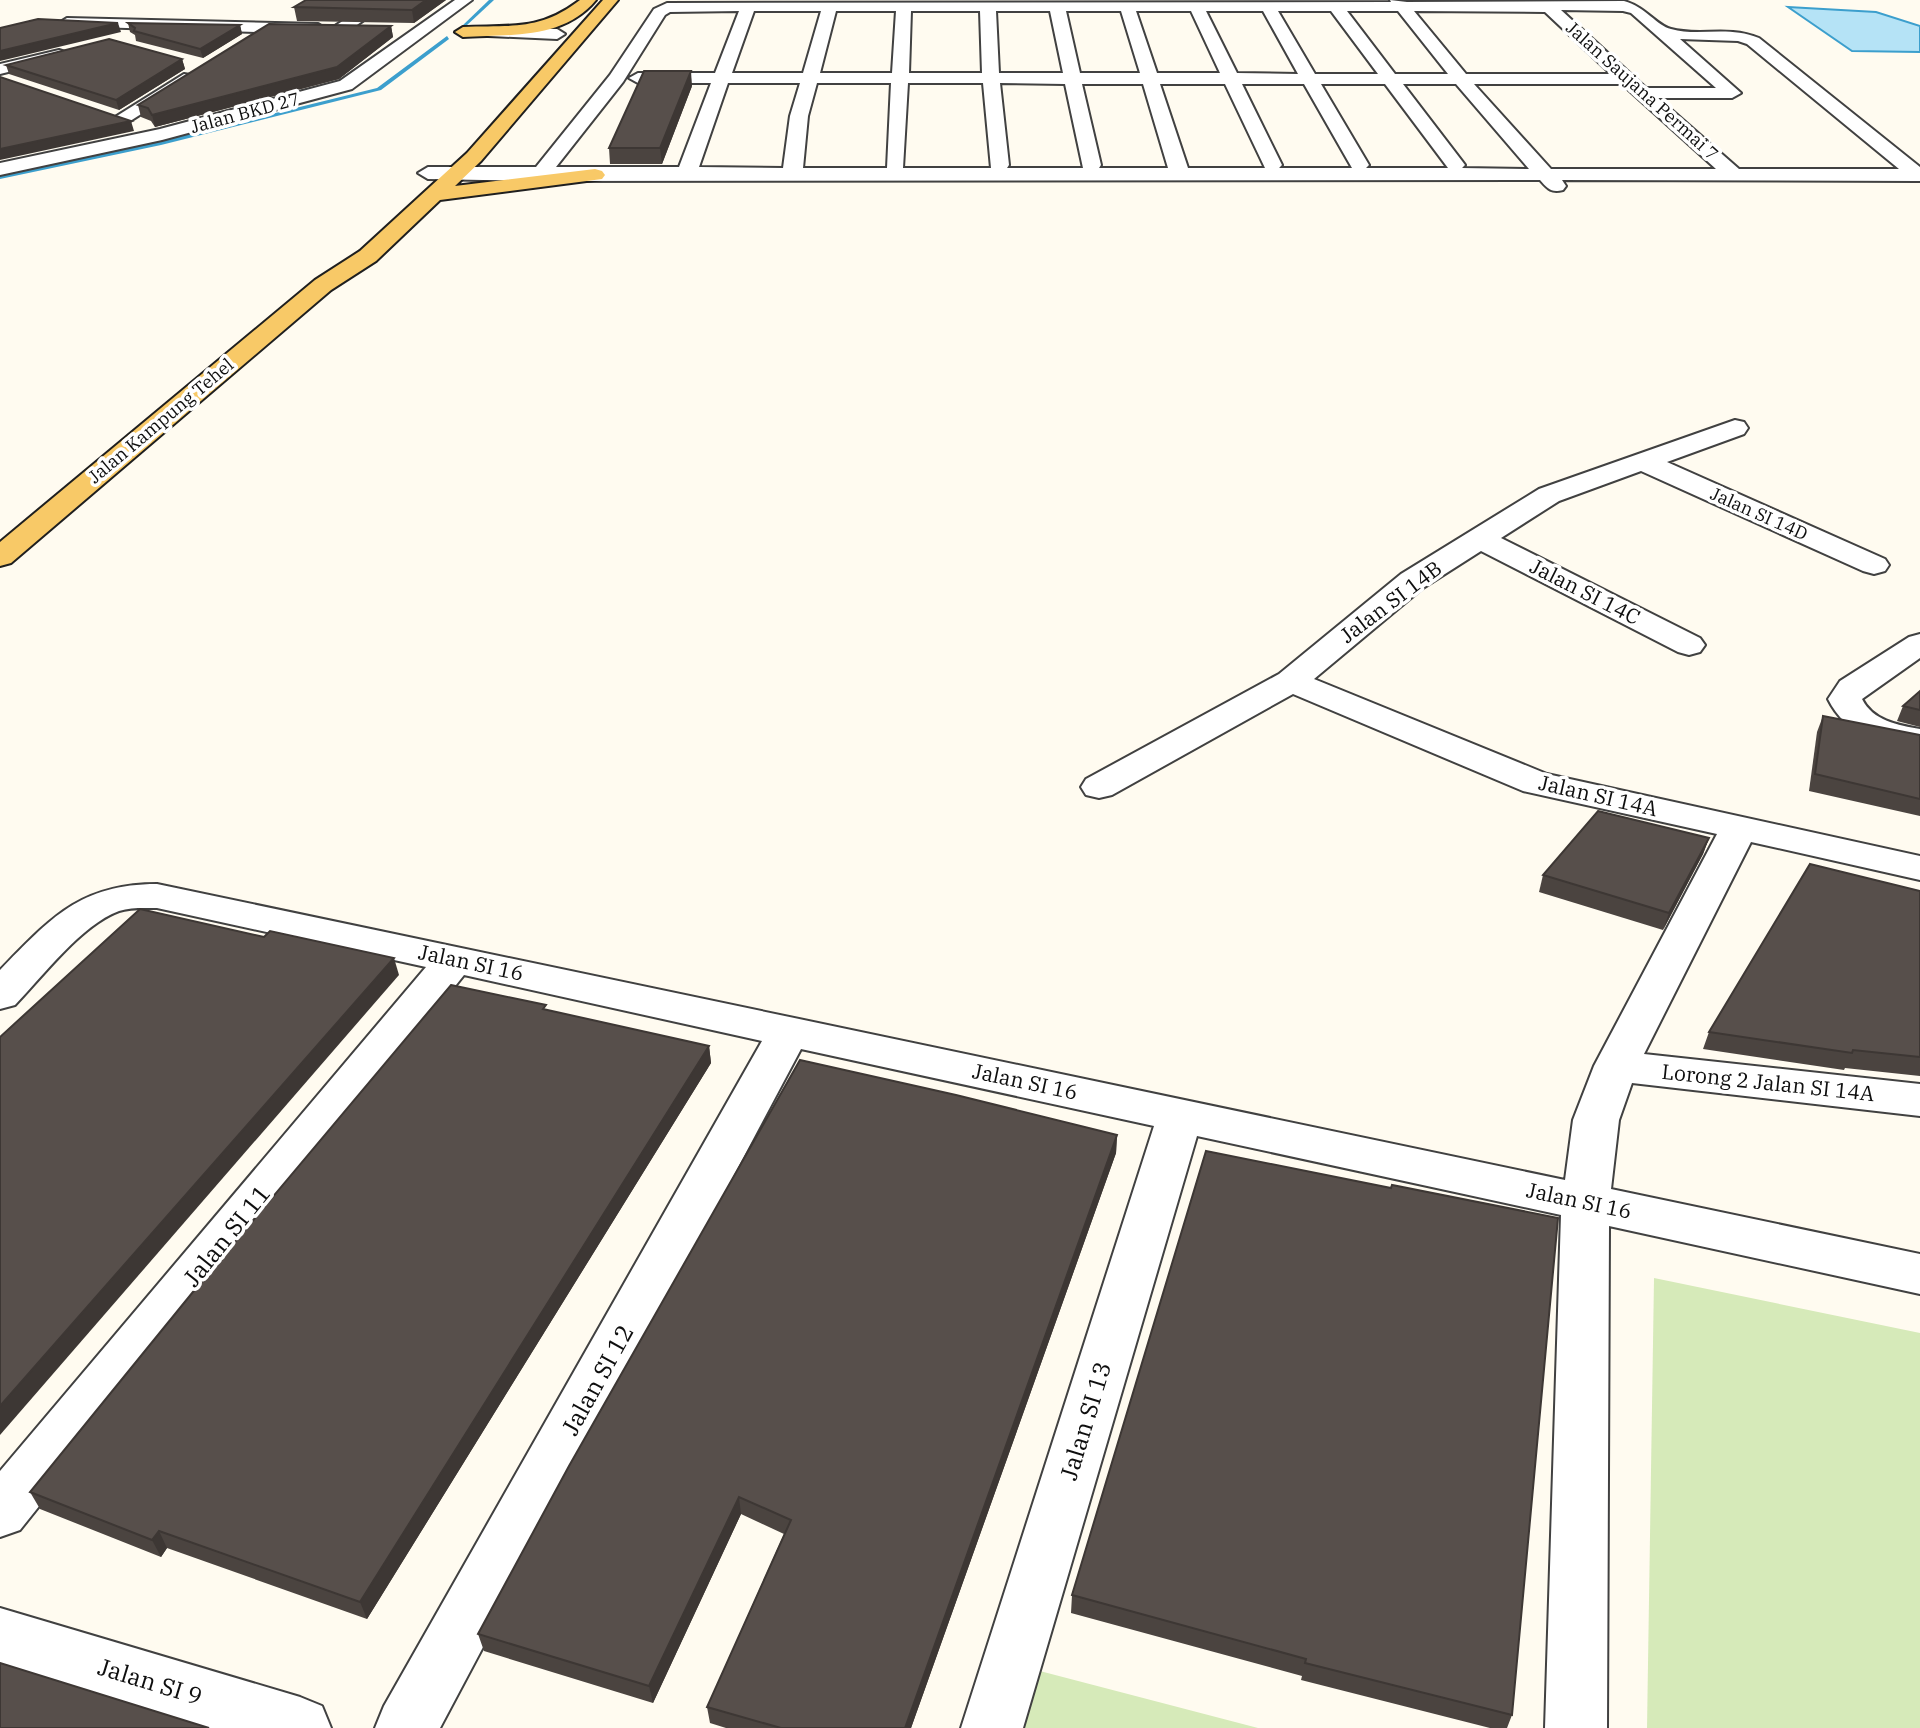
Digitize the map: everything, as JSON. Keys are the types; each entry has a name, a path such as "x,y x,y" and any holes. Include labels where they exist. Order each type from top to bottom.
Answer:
{"main road":[{"path":"463,32 541,28 600,1"},
{"path":"501,97 557,34 600,1"},
{"name":"Jalan Kampung Tehel","path":"0,557 323,285 368,256 436,194 524,103 600,1"},
{"path":"463,32 515,38 535,46 534,51"},
{"path":"524,103 539,74 565,44 564,39 557,34"},
{"path":"423,178 446,153"},
{"path":"436,194 594,175"},
{"name":"Jalan Kampung Tehel","path":"323,285 357,240"}],"street":[{"path":"341,29 385,0"},
{"name":"Jalan BKD 27","path":"0,169 162,134 346,85 465,0"},
{"path":"1329,4 1455,165"},
{"path":"1400,4 1460,79 1568,202"},
{"name":"Jalan Saujana Permai 7","path":"1547,4 1626,79 1729,170"},
{"path":"540,175 617,78 659,12 680,6 1624,6 1636,10 1664,40 1732,93 1642,93"},
{"path":"686,175 748,6"},
{"path":"792,170 799,116 830,6"},
{"path":"895,165 904,6"},
{"path":"988,6 999,165"},
{"path":"1057,6 1091,165"},
{"path":"1127,6 1178,170"},
{"path":"1196,6 1272,165"},
{"path":"1268,6 1359,165"},
{"path":"237,47 292,14"},
{"path":"64,23 369,30"},
{"path":"114,42 181,25"},
{"path":"397,30 557,34"},
{"path":"1664,40 1740,36 1753,41 1914,172"},
{"path":"1588,44 1613,44"},
{"path":"4,77 76,51"},
{"path":"162,134 115,117 194,73"},
{"path":"617,78 1626,79"},
{"path":"423,178 457,174 686,175 895,165 1091,165 1178,170 1272,165 1455,165 1542,170"},
{"path":"792,170 1914,172"},
{"name":"Jalan SI 14B","path":"1098,787 1291,681 1412,582 1549,495 1735,428"},
{"name":"Jalan SI 14D","path":"1644,462 1874,565"},
{"name":"Jalan SI 14C","path":"1481,539 1689,645"},
{"path":"1920,644 1852,688 1845,699 1849,711 1861,722 1881,732 1920,740"},
{"name":"Jalan SI 14A","path":"1291,681 1536,783 1920,868"},
{"path":"1576,1728 1586,1203 1596,1120 1616,1066 1740,827"},
{"name":"Jalan SI 16","path":"0,995 84,914 105,902 129,896 156,896 1920,1274"},
{"name":"Jalan SI 11","path":"0,1513 455,959"},
{"name":"Jalan SI 12","path":"406,1728 789,1031"},
{"name":"Lorong 2 Jalan SI 14A","path":"1616,1066 1920,1100"},
{"name":"Jalan SI 13","path":"992,1728 1180,1115"},
{"name":"Jalan SI 9","path":"0,1636 300,1728"}],"green space":[{"path":"1654,1278 1920,1333 1920,1728 1647,1728"},
{"path":"1036,1670 1258,1728 1022,1728"}],"water":[{"path":"1788,7 1876,12 1920,26 1920,52 1852,51"}],"building":[{"path":"306,0 426,0 412,10 294,7"},
{"path":"38,19 118,23 0,51 0,28"},
{"path":"128,23 240,25 200,49 134,31 135,28"},
{"path":"269,24 391,26 337,67 152,115 148,108 138,105"},
{"path":"109,39 182,59 116,100 6,65"},
{"path":"644,71 691,71 660,148 609,148"},
{"path":"0,77 131,121 0,149"},
{"path":"1920,691 1920,710 1903,706"},
{"path":"1823,716 1920,735 1920,799 1815,774"},
{"path":"1598,811 1709,838 1669,913 1543,875"},
{"path":"1810,864 1920,891 1920,1057 1853,1050 1852,1053 1709,1032"},
{"path":"140,909 264,937 270,931 394,958 0,1406 0,1037"},
{"path":"451,985 546,1005 543,1009 709,1046 360,1602 159,1531 152,1540 30,1492 197,1287"},
{"path":"800,1060 1117,1135 905,1728 781,1728 707,1707 791,1520 739,1497 649,1686 478,1634 569,1466"},
{"path":"1206,1151 1558,1218 1512,1715 1305,1663 1306,1659 1072,1595"},
{"path":"0,1663 209,1728 0,1728"}],"waterway":[{"path":"464,25 492,0"},
{"path":"0,177 161,143 379,89 447,38"}]}
